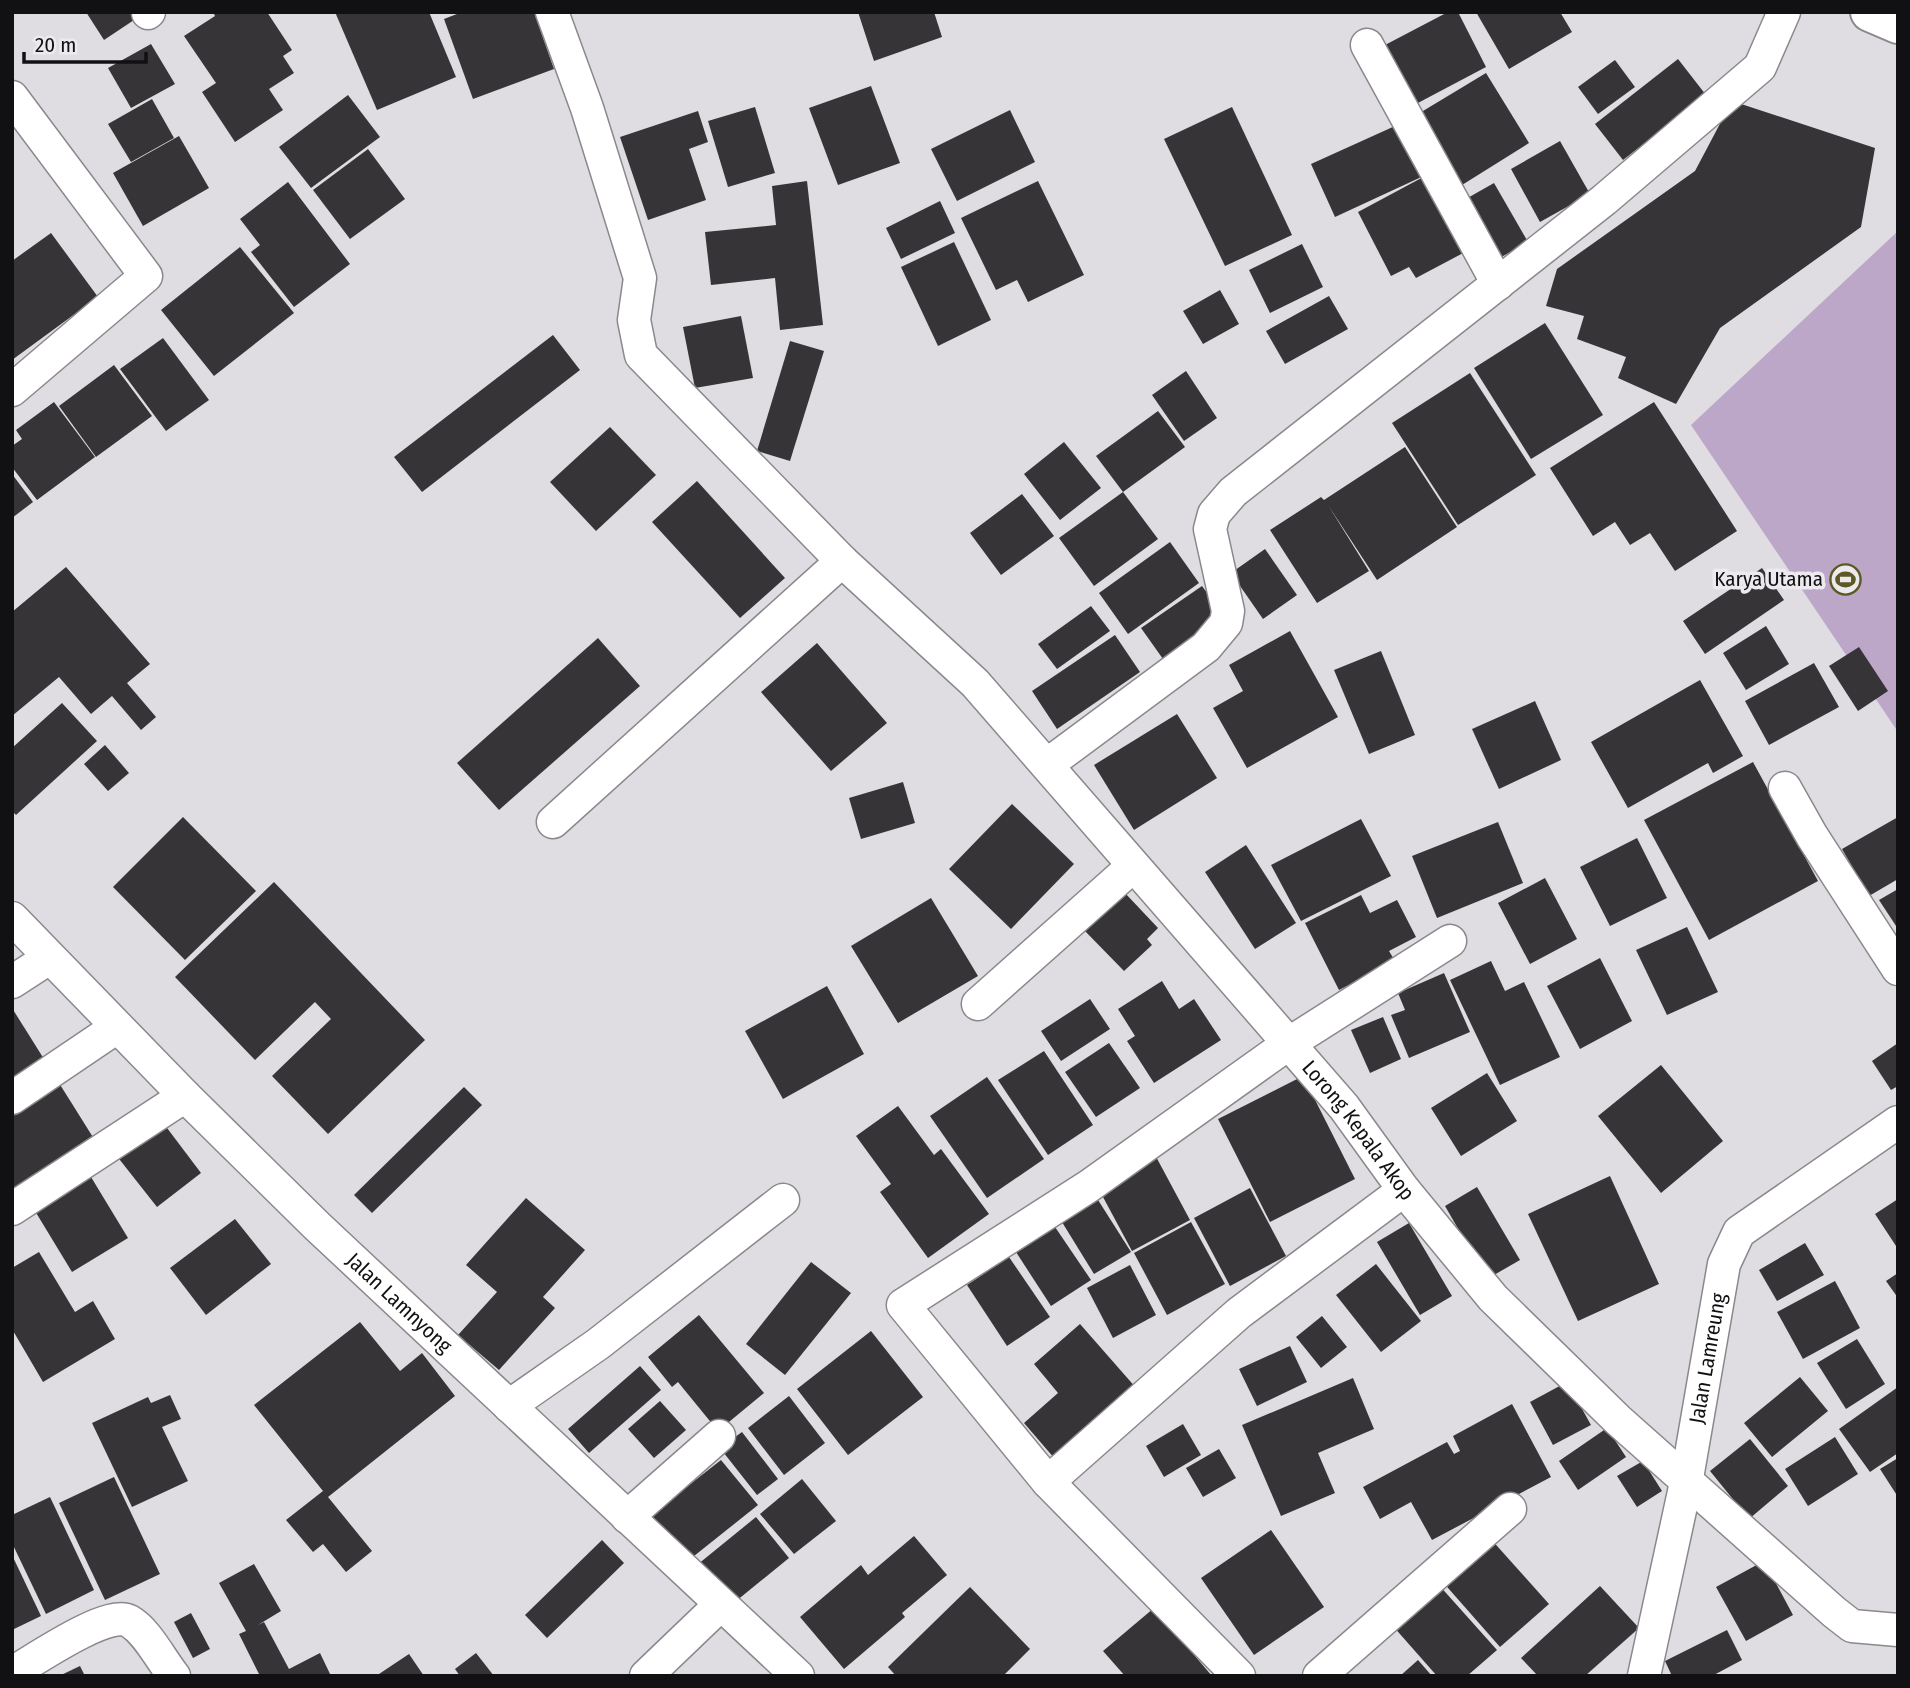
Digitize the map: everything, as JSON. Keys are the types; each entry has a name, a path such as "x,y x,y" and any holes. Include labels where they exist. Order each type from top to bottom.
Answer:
{"street":[{"name":"Lorong Kepala Akop","path":"552,12 587,108 640,278 635,320 641,355 842,561 975,683 1343,1107 1404,1190 1493,1298 1618,1420 1687,1478 1768,1555 1852,1626 1898,1630"},
{"path":"1048,764 1206,646 1226,623 1228,611 1210,529 1214,514 1233,492 1604,200 1760,66 1784,12"},
{"path":"1870,12 1898,24"},
{"path":"1367,45 1498,284"},
{"path":"12,97 146,276 12,390"},
{"path":"553,822 842,561"},
{"path":"1785,788 1812,836 1898,969"},
{"path":"978,1004 1132,867"},
{"name":"Jalan Lamnyong","path":"12,918 185,1096 317,1226 719,1605 798,1676"},
{"path":"1239,1676 1048,1482 903,1305 1088,1186 1288,1044 1450,941"},
{"path":"12,982 49,958"},
{"path":"12,1098 117,1027"},
{"path":"12,1209 185,1096"},
{"name":"Jalan Lamreung","path":"1644,1676 1687,1478 1724,1264 1739,1232 1898,1122"},
{"path":"1048,1482 1239,1313 1404,1190"},
{"path":"509,1406 597,1344 783,1200"},
{"path":"627,1517 719,1436"},
{"path":"1319,1676 1510,1509"},
{"path":"646,1676 719,1605"},
{"path":"12,1672 92,1627 117,1618 128,1620 139,1629 174,1676"}],"shaded area":[{"name":"Karya Utama","path":"1898,231 1898,732 1691,425"}],"building":[{"path":"86,12 146,12 104,40"},
{"path":"213,12 267,12 292,50 283,56 294,73 269,89 283,110 235,142 202,92 216,83 184,36 215,16"},
{"path":"335,12 429,12 456,77 377,110"},
{"path":"462,12 534,12 554,69 473,99 444,19"},
{"path":"858,12 934,12 942,37 874,61"},
{"path":"1448,12 1458,12 1486,67 1416,104 1385,45"},
{"path":"1476,12 1560,12 1572,32 1509,69"},
{"path":"151,44 175,84 131,108 108,68"},
{"path":"1678,59 1706,95 1623,160 1595,124"},
{"path":"1615,60 1635,87 1598,114 1578,87"},
{"path":"1486,73 1529,143 1462,185 1418,114"},
{"path":"871,86 900,163 838,185 809,108"},
{"path":"348,95 380,137 311,188 279,147"},
{"path":"152,99 174,138 131,162 108,124"},
{"path":"1732,101 1875,148 1861,227 1720,328 1676,404 1618,378 1626,357 1577,339 1584,316 1546,306 1557,269 1695,171"},
{"path":"755,107 775,173 728,187 708,121"},
{"path":"1232,107 1292,235 1225,266 1164,139"},
{"path":"1010,110 1035,162 957,201 931,149"},
{"path":"698,111 708,142 689,149 706,200 648,220 620,137"},
{"path":"1406,121 1430,173 1335,217 1311,164"},
{"path":"179,136 209,188 143,226 113,173"},
{"path":"1560,141 1590,194 1540,222 1511,169"},
{"path":"368,149 405,199 350,239 313,190"},
{"path":"1427,175 1467,251 1416,278 1409,267 1391,276 1358,212"},
{"path":"807,181 823,325 780,330 775,278 711,285 705,232 776,225 772,186"},
{"path":"1038,181 1084,275 1028,302 1017,280 996,290 961,218"},
{"path":"288,182 350,264 294,307 251,252 260,245 240,219"},
{"path":"1494,183 1528,242 1489,264 1457,204"},
{"path":"940,201 955,233 901,259 886,228"},
{"path":"51,233 98,297 12,360 12,261"},
{"path":"954,242 991,320 938,346 901,267"},
{"path":"1302,244 1323,287 1270,313 1249,270"},
{"path":"240,247 294,313 214,376 161,310"},
{"path":"1220,290 1239,324 1203,344 1183,311"},
{"path":"1329,296 1348,329 1285,364 1266,331"},
{"path":"741,316 753,378 695,388 683,327"},
{"path":"1545,323 1603,415 1531,459 1474,368"},
{"path":"553,335 580,370 422,492 394,457"},
{"path":"163,338 209,400 166,431 120,369"},
{"path":"790,341 824,351 790,461 757,451"},
{"path":"114,365 152,416 96,457 59,406"},
{"path":"1186,371 1217,418 1184,441 1152,395"},
{"path":"1470,373 1536,475 1458,525 1392,423"},
{"path":"54,402 95,457 37,500 12,467 12,446 22,439 16,430"},
{"path":"1654,402 1737,531 1675,571 1650,533 1630,545 1615,522 1593,536 1550,468"},
{"path":"1158,411 1185,447 1123,492 1096,456"},
{"path":"610,427 656,475 596,531 550,482"},
{"path":"1064,442 1101,488 1060,520 1024,474"},
{"path":"1405,447 1457,527 1377,580 1328,505 1369,571 1317,603 1270,530 1321,497 1324,500"},
{"path":"12,474 33,502 12,518"},
{"path":"697,481 785,578 740,618 652,522"},
{"path":"1123,492 1158,539 1094,586 1059,538"},
{"path":"1022,494 1054,536 1001,575 970,533"},
{"path":"1170,542 1199,583 1128,634 1099,593"},
{"path":"1265,549 1297,595 1263,619 1231,573"},
{"path":"66,567 150,664 127,683 156,717 141,730 112,696 91,714 59,677 12,716 12,612"},
{"path":"1762,568 1784,600 1705,654 1683,621"},
{"path":"1202,586 1224,616 1163,659 1141,628"},
{"path":"1091,606 1110,631 1057,669 1038,644"},
{"path":"1766,626 1789,664 1746,690 1723,653"},
{"path":"1290,631 1338,717 1247,768 1213,708 1243,691 1229,665"},
{"path":"1115,635 1140,672 1057,729 1032,691"},
{"path":"598,638 640,686 499,810 457,763"},
{"path":"817,643 887,723 831,771 761,692"},
{"path":"1859,647 1888,691 1858,711 1829,666"},
{"path":"1381,651 1415,735 1369,754 1334,670"},
{"path":"1814,663 1839,707 1769,745 1745,701"},
{"path":"1700,680 1743,756 1713,773 1708,763 1628,808 1591,742"},
{"path":"1535,701 1561,760 1499,789 1472,729"},
{"path":"62,703 97,741 16,815 12,811 12,748"},
{"path":"1177,714 1217,778 1134,830 1094,765"},
{"path":"105,745 129,773 108,791 84,764"},
{"path":"1753,762 1818,881 1709,940 1644,820"},
{"path":"903,782 915,823 861,839 849,798"},
{"path":"1012,804 1074,864 1011,929 949,869"},
{"path":"183,817 256,891 185,960 113,887"},
{"path":"1898,817 1898,879 1869,896 1842,849"},
{"path":"1361,819 1391,876 1301,921 1271,865"},
{"path":"1498,822 1523,883 1437,918 1412,856"},
{"path":"1637,838 1667,898 1610,926 1580,867"},
{"path":"1246,845 1296,923 1255,949 1205,872"},
{"path":"1545,878 1577,939 1530,964 1498,903"},
{"path":"274,882 425,1040 328,1134 272,1076 331,1019 315,1002 255,1060 175,977"},
{"path":"1898,889 1898,929 1879,900"},
{"path":"1125,893 1158,928 1147,939 1152,945 1124,971 1085,931"},
{"path":"1361,895 1370,913 1397,900 1416,937 1389,951 1395,961 1339,990 1305,923"},
{"path":"931,898 978,976 898,1023 851,946"},
{"path":"1687,927 1718,992 1667,1015 1636,950"},
{"path":"1600,958 1632,1021 1580,1049 1547,986"},
{"path":"1491,961 1505,991 1524,982 1560,1057 1500,1085 1450,980"},
{"path":"1444,973 1470,1032 1409,1058 1391,1015 1405,1010 1398,993"},
{"path":"1162,981 1179,1009 1194,999 1221,1040 1154,1083 1127,1041 1135,1036 1118,1009"},
{"path":"827,986 864,1054 783,1099 745,1031"},
{"path":"1090,999 1110,1029 1061,1061 1041,1031"},
{"path":"12,1008 101,1150 12,1205"},
{"path":"1383,1017 1401,1059 1370,1073 1351,1030"},
{"path":"1109,1043 1140,1088 1096,1117 1065,1072"},
{"path":"1898,1043 1898,1086 1891,1090 1872,1061"},
{"path":"1044,1051 1093,1125 1048,1155 998,1080"},
{"path":"1661,1065 1723,1141 1661,1193 1598,1116"},
{"path":"1487,1073 1517,1121 1461,1156 1431,1108"},
{"path":"1303,1076 1355,1179 1270,1222 1218,1119"},
{"path":"987,1077 1044,1159 987,1198 930,1116"},
{"path":"464,1087 482,1105 372,1213 354,1195"},
{"path":"898,1106 934,1155 941,1149 989,1214 928,1258 880,1192 891,1184 856,1136"},
{"path":"161,1120 201,1173 157,1207 116,1155"},
{"path":"1154,1153 1190,1220 1132,1251 1096,1184"},
{"path":"1610,1176 1659,1284 1578,1321 1528,1214"},
{"path":"91,1177 128,1238 72,1272 35,1211"},
{"path":"1477,1187 1520,1260 1487,1279 1445,1206"},
{"path":"1250,1188 1286,1256 1230,1286 1194,1218"},
{"path":"1093,1192 1131,1252 1094,1274 1057,1214"},
{"path":"526,1198 585,1250 543,1297 555,1308 499,1370 458,1335 497,1292 466,1265"},
{"path":"1898,1199 1898,1249 1875,1214"},
{"path":"235,1219 271,1264 206,1315 170,1268"},
{"path":"1191,1222 1225,1284 1167,1315 1134,1253"},
{"path":"1409,1223 1452,1296 1420,1315 1377,1242"},
{"path":"1053,1224 1091,1280 1051,1306 1014,1249"},
{"path":"1805,1243 1824,1275 1777,1301 1759,1270"},
{"path":"39,1252 75,1312 93,1301 115,1339 43,1382 12,1329 12,1268"},
{"path":"1009,1257 1050,1317 1007,1346 967,1285"},
{"path":"811,1262 851,1293 785,1375 746,1344"},
{"path":"1376,1264 1421,1321 1381,1352 1336,1295"},
{"path":"1130,1265 1156,1315 1113,1338 1087,1288"},
{"path":"1898,1273 1898,1298 1886,1281"},
{"path":"1835,1281 1860,1328 1803,1359 1777,1312"},
{"path":"699,1315 764,1393 718,1431 678,1382 672,1387 648,1357"},
{"path":"1322,1316 1347,1347 1321,1368 1296,1337"},
{"path":"360,1322 400,1371 422,1353 455,1396 328,1497 372,1551 346,1572 323,1544 313,1552 286,1520 323,1491 254,1405"},
{"path":"1080,1324 1137,1389 1055,1459 1024,1423 1058,1393 1034,1364"},
{"path":"871,1331 923,1397 848,1455 797,1389"},
{"path":"1857,1339 1885,1384 1846,1409 1817,1363"},
{"path":"1290,1346 1307,1382 1257,1406 1239,1369"},
{"path":"640,1366 661,1390 589,1453 568,1429"},
{"path":"1800,1377 1828,1411 1772,1457 1744,1423"},
{"path":"1353,1378 1374,1429 1318,1453 1335,1493 1281,1516 1242,1425"},
{"path":"1567,1382 1591,1425 1553,1445 1530,1402"},
{"path":"1898,1387 1898,1453 1870,1472 1839,1429"},
{"path":"170,1395 181,1419 162,1427 188,1481 132,1507 92,1423 148,1397 151,1403"},
{"path":"789,1396 825,1443 784,1475 748,1428"},
{"path":"660,1401 686,1430 654,1458 628,1429"},
{"path":"1512,1404 1551,1477 1432,1540 1411,1502 1380,1519 1363,1487 1447,1442 1454,1454 1460,1451 1453,1436"},
{"path":"1183,1424 1201,1455 1164,1477 1146,1446"},
{"path":"1607,1428 1626,1457 1578,1490 1559,1461"},
{"path":"742,1432 778,1479 757,1495 720,1448"},
{"path":"1835,1437 1858,1474 1808,1506 1785,1469"},
{"path":"1750,1439 1788,1486 1749,1519 1710,1471"},
{"path":"1219,1449 1236,1478 1203,1497 1186,1468"},
{"path":"1898,1458 1898,1497 1880,1469"},
{"path":"721,1460 758,1505 684,1564 647,1518"},
{"path":"1643,1461 1662,1491 1637,1507 1617,1476"},
{"path":"114,1477 160,1574 105,1600 59,1503"},
{"path":"802,1479 836,1521 794,1554 760,1514"},
{"path":"50,1497 94,1590 46,1614 12,1543 12,1515"},
{"path":"756,1517 789,1558 730,1606 697,1565"},
{"path":"1271,1530 1324,1607 1254,1655 1201,1578"},
{"path":"914,1536 947,1575 902,1613 905,1617 844,1669 800,1617 861,1565 868,1575"},
{"path":"1489,1537 1549,1604 1500,1647 1441,1580"},
{"path":"602,1540 624,1563 547,1638 525,1615"},
{"path":"12,1555 41,1616 12,1630"},
{"path":"1764,1561 1793,1615 1746,1641 1716,1587"},
{"path":"254,1564 281,1611 258,1625 264,1622 289,1669 320,1653 331,1676 260,1676 239,1634 246,1631 219,1583"},
{"path":"1438,1584 1497,1650 1467,1676 1437,1676 1392,1625"},
{"path":"1600,1586 1639,1628 1585,1676 1538,1676 1521,1658"},
{"path":"970,1587 1030,1649 1003,1676 896,1676 888,1667"},
{"path":"1154,1608 1212,1676 1125,1676 1103,1651"},
{"path":"191,1613 210,1649 193,1658 174,1622"},
{"path":"1727,1630 1742,1660 1712,1676 1672,1676 1665,1661"},
{"path":"476,1653 494,1676 460,1676 455,1669"},
{"path":"409,1654 424,1676 376,1676"},
{"path":"1418,1660 1432,1676 1400,1676"},
{"path":"80,1666 85,1676 59,1676"}],"place":[{"name":"Karya Utama","path":"1846,579"}]}
